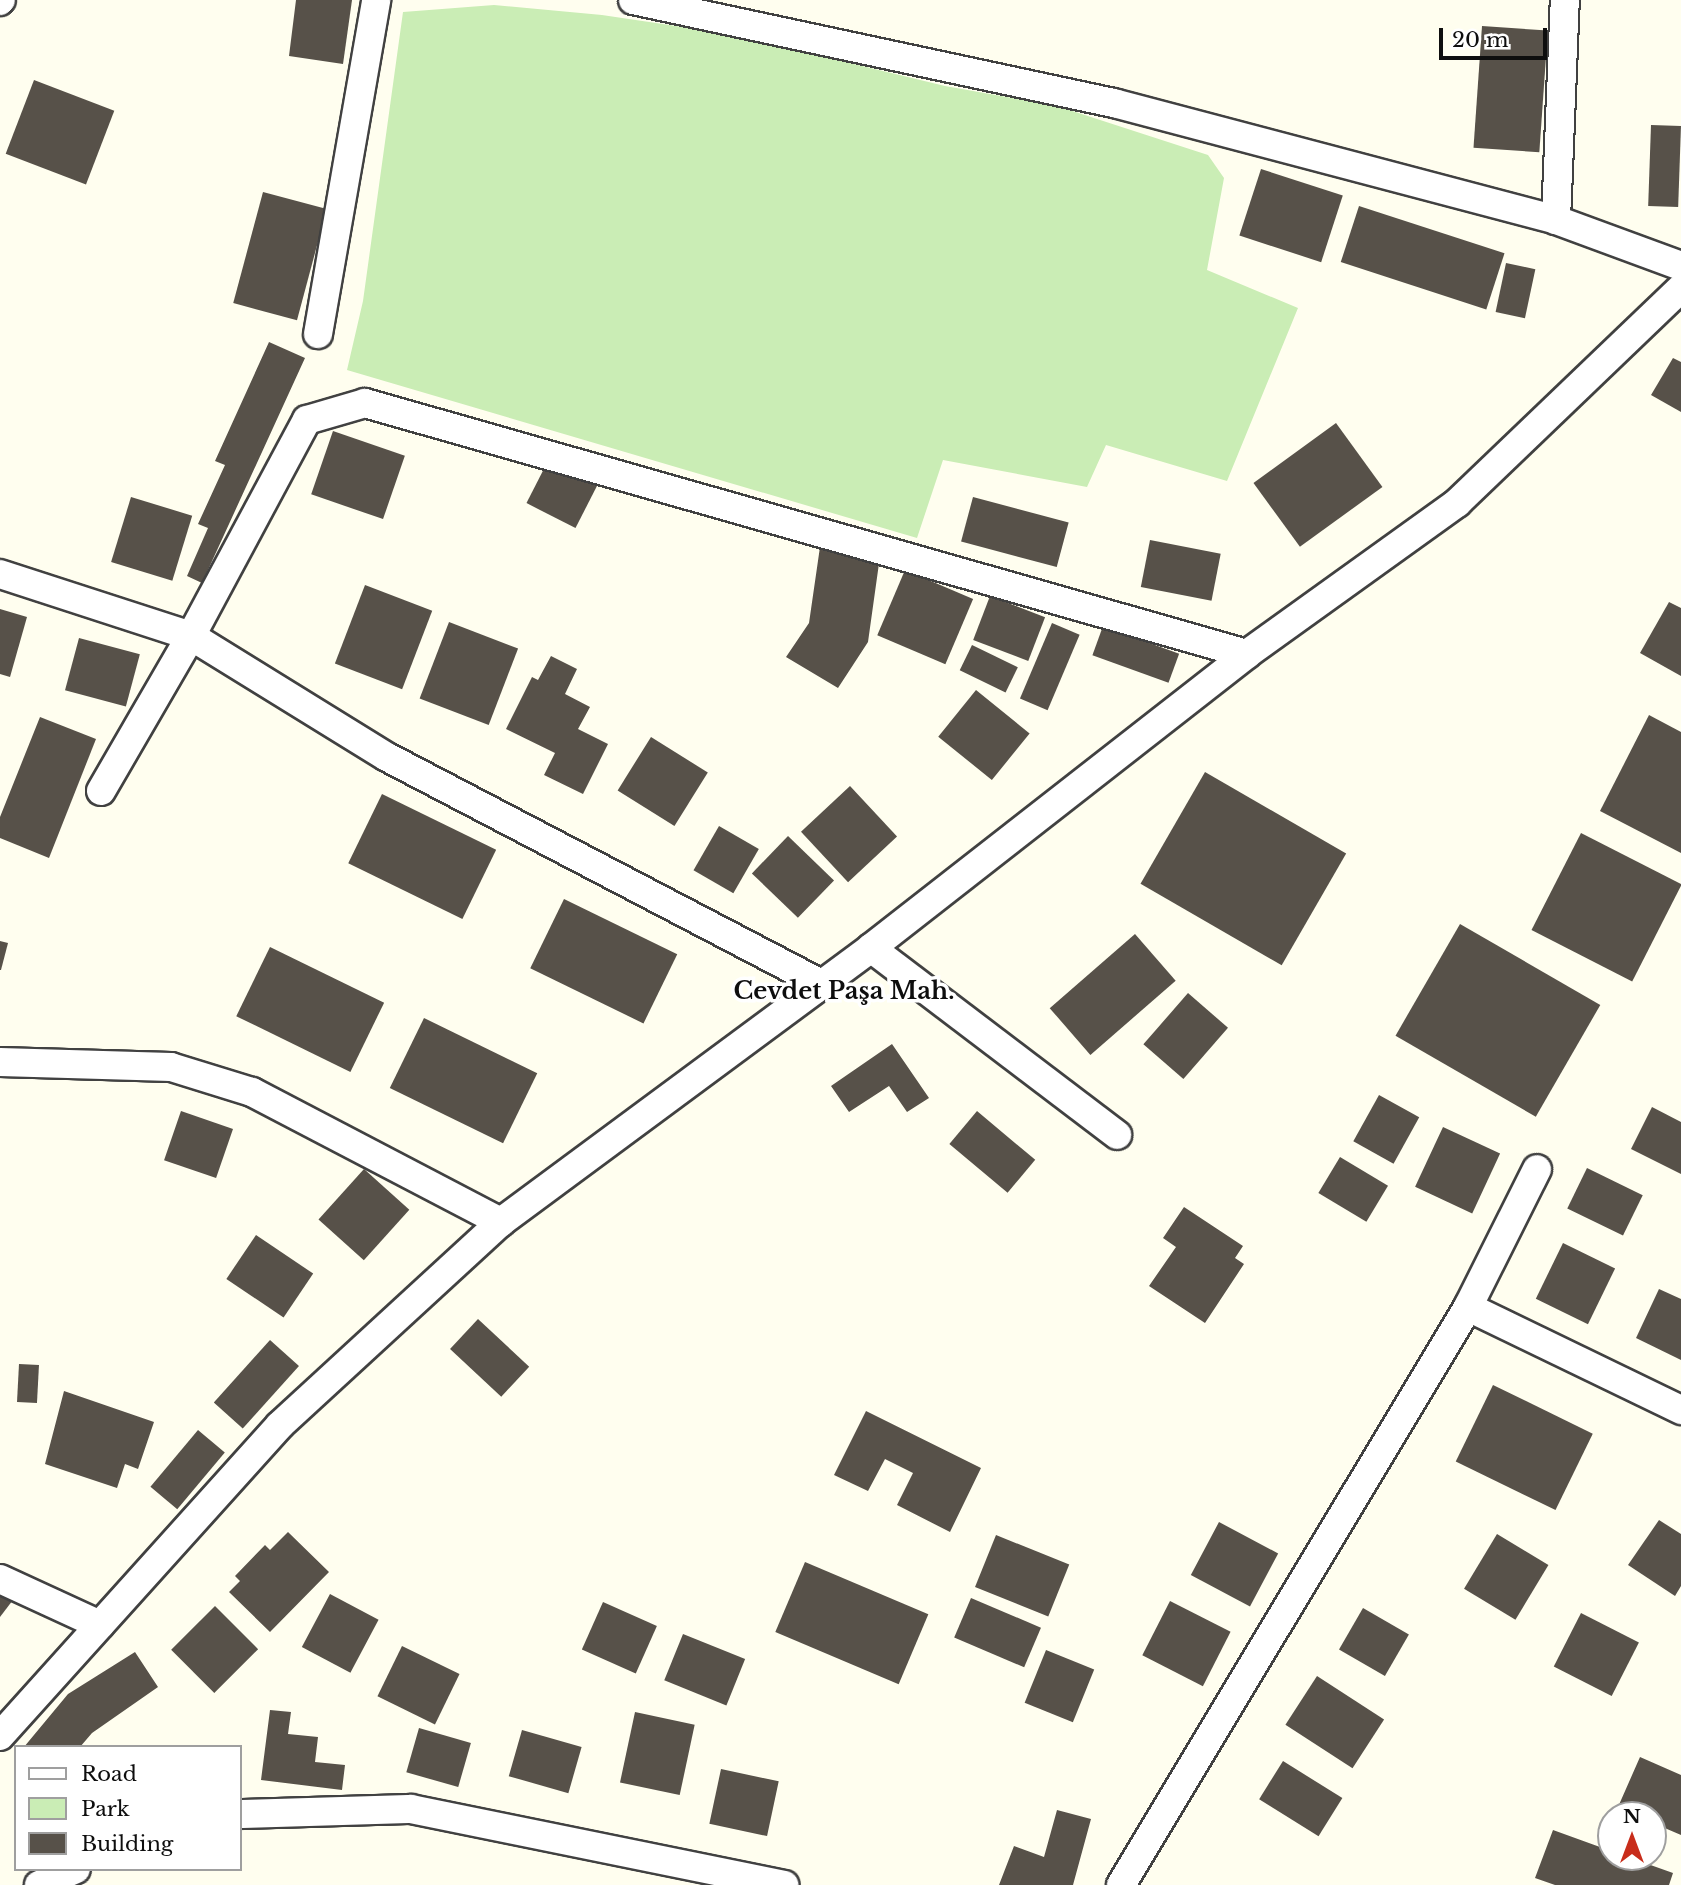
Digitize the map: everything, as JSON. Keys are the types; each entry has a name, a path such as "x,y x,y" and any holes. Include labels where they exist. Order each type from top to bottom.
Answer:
{"street":[{"path":"318,334 376,0"},
{"path":"633,0 1114,103 1556,220 1681,266"},
{"path":"1556,220 1565,0"},
{"path":"0,1736 280,1426 501,1222 871,948 1247,654 1457,503 1681,288"},
{"path":"100,791 191,636 307,421 365,403 1247,654"},
{"path":"0,574 191,636 387,757 821,984"},
{"path":"871,948 1117,1135"},
{"path":"0,1062 171,1067 252,1092 501,1222"},
{"path":"1121,1885 1468,1307 1536,1169"},
{"path":"1468,1307 1681,1410"},
{"path":"0,1579 100,1625"},
{"path":"242,1814 411,1809 784,1885"},
{"path":"39,1885 71,1871"}],"green space":[{"path":"494,5 602,15 730,34 945,86 1057,106 1208,155 1224,178 1207,270 1298,308 1227,481 1106,445 1087,487 943,460 917,538 347,370 363,301 403,12"}],"building":[{"path":"296,0 352,0 343,64 289,56"},
{"path":"1482,26 1548,31 1539,152 1473,148"},
{"path":"34,80 114,111 86,185 6,154"},
{"path":"1651,125 1681,126 1678,207 1648,206"},
{"path":"1261,169 1343,196 1321,262 1239,236"},
{"path":"263,192 327,209 297,320 233,303"},
{"path":"1359,206 1505,253 1486,309 1341,262"},
{"path":"1506,263 1535,269 1525,318 1496,312"},
{"path":"269,342 305,358 202,583 187,576 208,528 198,524 225,465 215,461"},
{"path":"1673,358 1681,362 1681,412 1651,395"},
{"path":"1336,423 1382,487 1300,547 1253,483"},
{"path":"333,431 405,456 383,519 311,494"},
{"path":"551,455 600,480 575,528 526,503"},
{"path":"131,497 192,516 172,581 111,562"},
{"path":"973,497 1069,523 1057,567 961,541"},
{"path":"821,540 881,549 868,642 838,688 786,657 809,623"},
{"path":"1150,540 1221,554 1212,601 1141,587"},
{"path":"905,570 973,599 945,664 877,635"},
{"path":"365,585 432,611 402,689 335,663"},
{"path":"990,596 1045,617 1028,661 973,640"},
{"path":"1669,602 1681,608 1681,676 1640,653"},
{"path":"0,609 27,617 10,677 0,674"},
{"path":"449,622 518,649 489,725 420,699"},
{"path":"1052,623 1080,635 1048,710 1020,698"},
{"path":"1103,626 1179,654 1169,683 1092,655"},
{"path":"79,638 140,654 126,706 65,690"},
{"path":"972,645 1018,667 1006,693 960,670"},
{"path":"551,656 577,669 565,694 590,707 578,729 608,744 583,794 544,775 555,753 506,729 532,677 538,680"},
{"path":"976,690 1030,733 992,780 938,737"},
{"path":"1649,715 1681,732 1681,853 1600,811"},
{"path":"40,717 96,739 49,858 0,838 0,817"},
{"path":"651,737 708,773 674,826 618,790"},
{"path":"1205,772 1346,854 1282,965 1140,884"},
{"path":"850,786 897,836 848,882 801,832"},
{"path":"382,794 496,850 462,919 348,863"},
{"path":"719,826 759,849 733,893 694,870"},
{"path":"1581,833 1681,884 1632,981 1532,930"},
{"path":"788,836 834,880 798,918 752,873"},
{"path":"564,899 677,954 643,1023 530,968"},
{"path":"1460,924 1600,1005 1536,1117 1396,1036"},
{"path":"1135,934 1176,981 1090,1055 1050,1008"},
{"path":"0,941 8,943 1,970 0,970"},
{"path":"270,947 384,1003 350,1072 236,1016"},
{"path":"1188,993 1228,1028 1183,1079 1143,1044"},
{"path":"424,1018 537,1073 503,1143 390,1088"},
{"path":"892,1044 929,1098 907,1112 889,1086 849,1112 831,1086"},
{"path":"1379,1095 1419,1117 1394,1164 1353,1141"},
{"path":"1652,1107 1681,1122 1681,1174 1631,1149"},
{"path":"181,1111 233,1129 216,1178 164,1160"},
{"path":"977,1111 1035,1160 1008,1193 949,1144"},
{"path":"1443,1127 1500,1154 1472,1213 1415,1187"},
{"path":"1340,1157 1388,1186 1366,1222 1318,1193"},
{"path":"1587,1168 1643,1195 1623,1236 1567,1208"},
{"path":"364,1169 409,1210 364,1260 318,1220"},
{"path":"1184,1207 1243,1246 1235,1258 1244,1264 1205,1323 1149,1286 1176,1247 1163,1238"},
{"path":"256,1235 313,1274 284,1318 226,1279"},
{"path":"1563,1243 1615,1268 1588,1324 1536,1299"},
{"path":"1659,1289 1681,1299 1681,1360 1636,1338"},
{"path":"478,1319 529,1367 501,1397 450,1349"},
{"path":"270,1340 299,1366 243,1429 214,1402"},
{"path":"19,1364 39,1365 37,1403 17,1402"},
{"path":"1493,1385 1593,1434 1556,1510 1456,1461"},
{"path":"64,1391 154,1422 138,1469 125,1464 117,1488 45,1464"},
{"path":"866,1411 981,1468 950,1532 897,1505 913,1473 885,1459 868,1491 834,1475"},
{"path":"198,1430 225,1452 177,1509 150,1487"},
{"path":"1659,1520 1681,1534 1681,1586 1675,1596 1628,1565"},
{"path":"1219,1522 1278,1553 1250,1606 1191,1575"},
{"path":"288,1532 329,1572 270,1632 229,1592 240,1581 235,1576 265,1545 270,1550"},
{"path":"1497,1534 1548,1565 1515,1620 1464,1589"},
{"path":"996,1535 1069,1565 1048,1617 975,1587"},
{"path":"805,1562 928,1614 899,1684 775,1632"},
{"path":"0,1584 16,1596 0,1617"},
{"path":"330,1594 379,1620 350,1673 302,1647"},
{"path":"971,1598 1041,1628 1024,1667 954,1638"},
{"path":"1170,1601 1231,1632 1203,1686 1142,1655"},
{"path":"603,1602 657,1626 636,1674 582,1650"},
{"path":"215,1606 258,1649 214,1693 171,1650"},
{"path":"1363,1608 1409,1634 1385,1676 1339,1650"},
{"path":"1581,1613 1639,1643 1612,1696 1554,1666"},
{"path":"683,1634 745,1659 726,1705 664,1680"},
{"path":"402,1646 460,1674 435,1724 377,1696"},
{"path":"1046,1650 1094,1669 1073,1722 1025,1703"},
{"path":"135,1652 158,1687 92,1733 82,1745 26,1745 68,1694"},
{"path":"1317,1676 1384,1720 1353,1768 1285,1725"},
{"path":"270,1710 291,1712 288,1734 318,1737 315,1762 345,1765 342,1790 261,1780"},
{"path":"635,1712 695,1725 680,1795 620,1782"},
{"path":"419,1728 471,1743 458,1787 406,1772"},
{"path":"522,1730 582,1747 568,1793 509,1776"},
{"path":"1640,1757 1681,1775 1681,1835 1667,1829 1667,1801 1621,1801"},
{"path":"1283,1761 1342,1798 1319,1836 1259,1799"},
{"path":"721,1769 779,1781 767,1836 709,1824"},
{"path":"1057,1810 1091,1819 1073,1885 999,1885 1014,1846 1044,1857"},
{"path":"1553,1830 1597,1846 1597,1871 1673,1873 1669,1885 1555,1885 1535,1878"}],"district":[{"name":"Cevdet Paşa Mah.","path":"844,991"}]}
